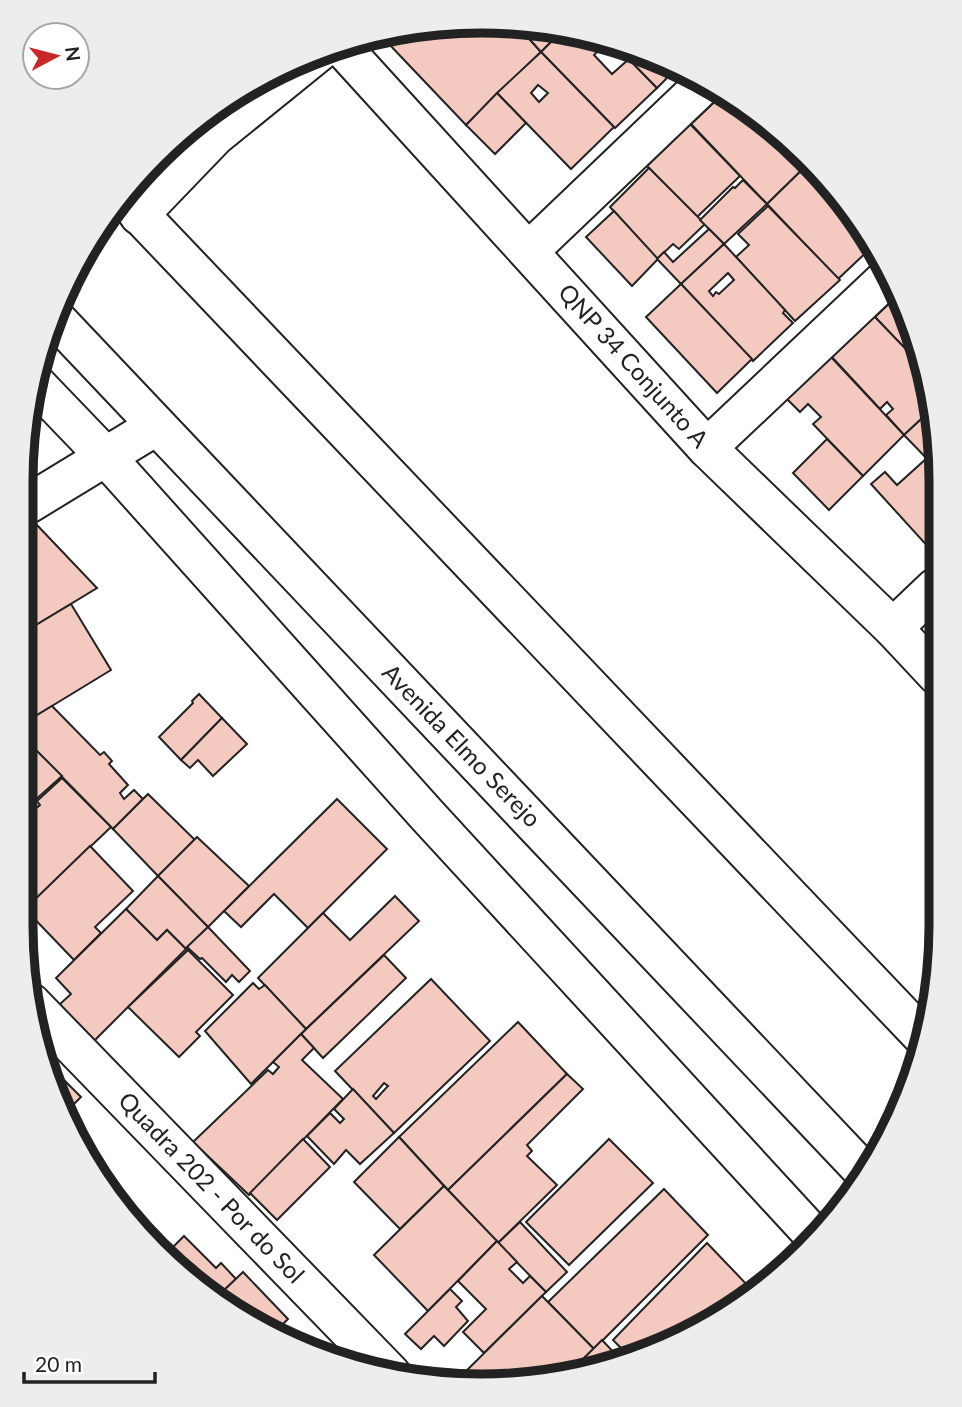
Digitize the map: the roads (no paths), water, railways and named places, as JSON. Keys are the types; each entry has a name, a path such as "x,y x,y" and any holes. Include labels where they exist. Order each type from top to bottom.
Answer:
{"street":[{"name":"QNP 34 Conjunto A","path":"347,54 707,448 893,628 929,666"},
{"path":"288,77 132,207 916,1030"},
{"path":"529,251 698,89"},
{"path":"707,448 882,282"},
{"name":"Avenida Elmo Serejo","path":"61,325 859,1166"},
{"path":"43,391 106,457 427,815 810,1230"},
{"path":"33,501 156,426"},
{"path":"893,628 929,594"},
{"name":"Quadra 202 - Por do Sol","path":"42,1015 379,1361"}]}
